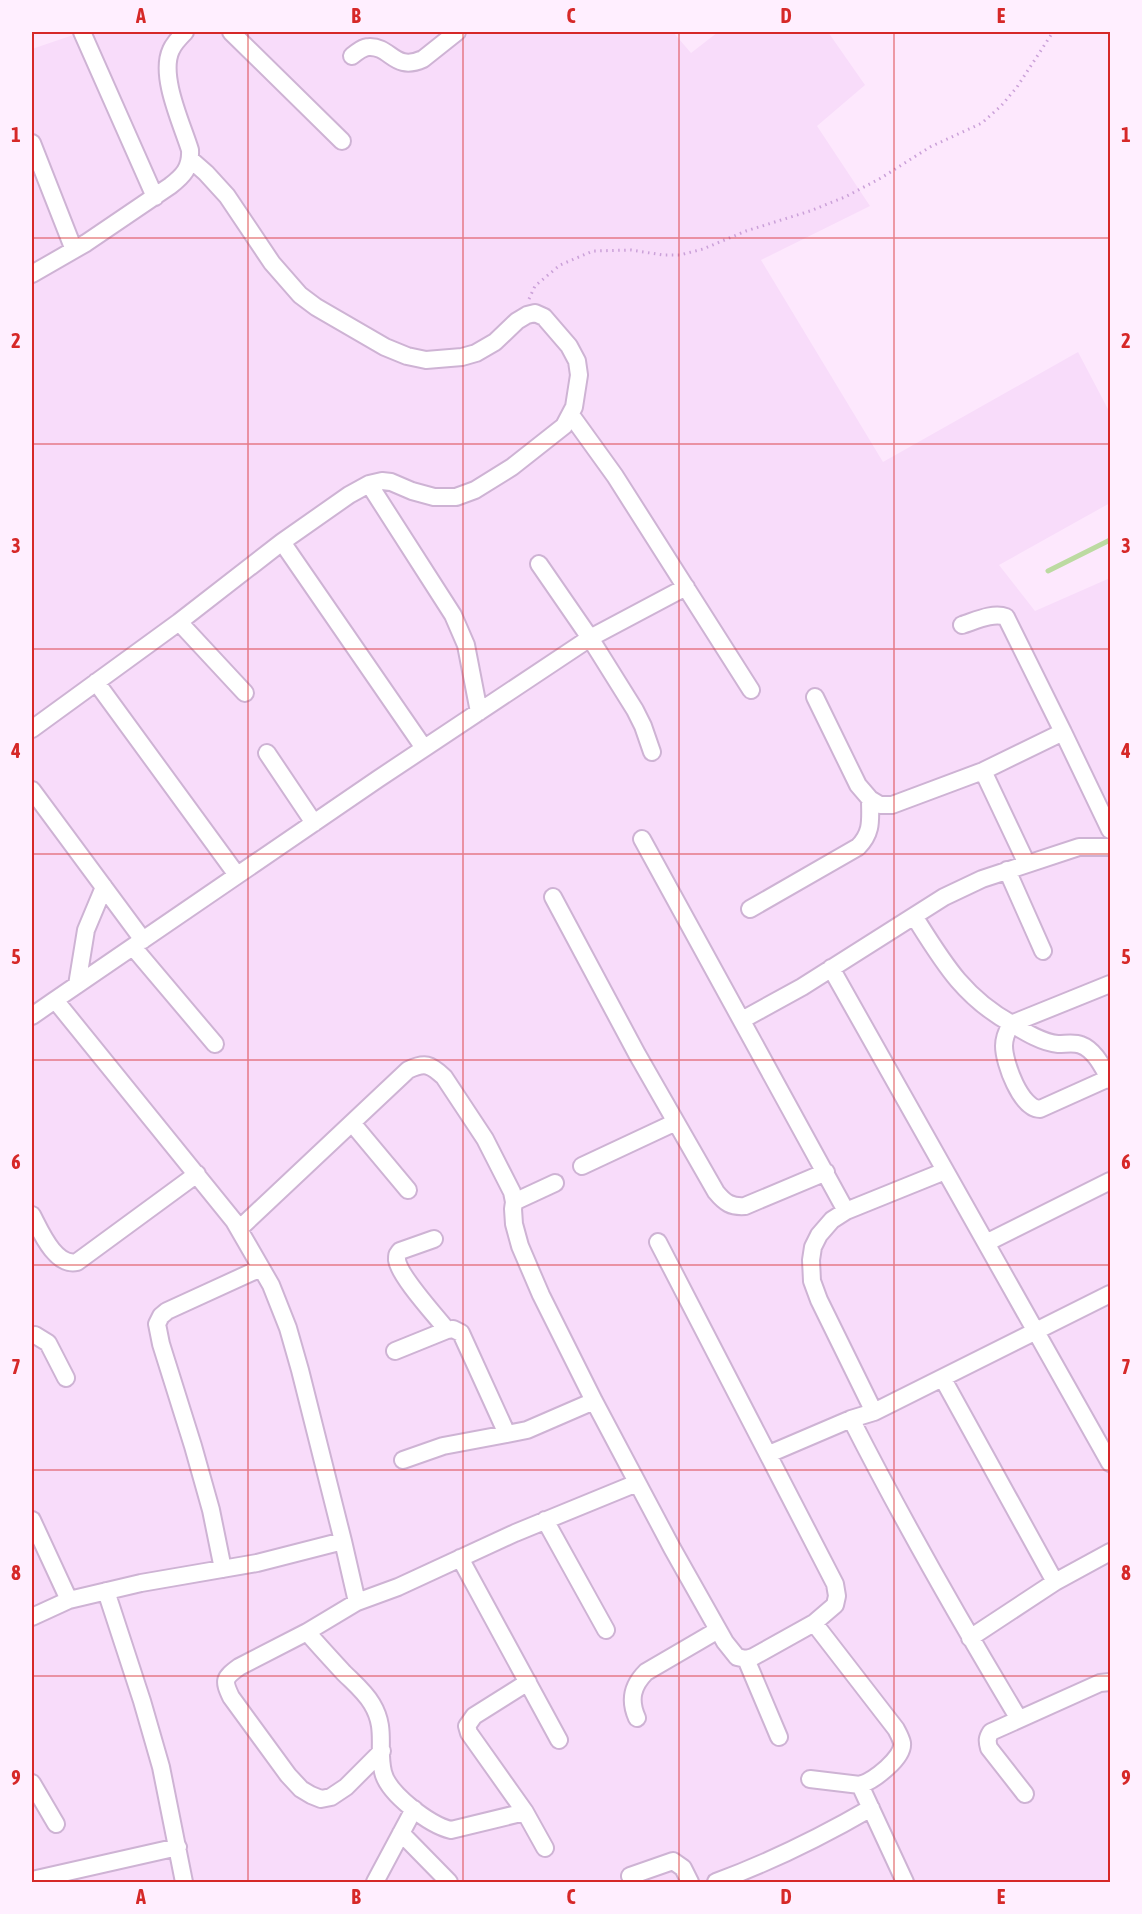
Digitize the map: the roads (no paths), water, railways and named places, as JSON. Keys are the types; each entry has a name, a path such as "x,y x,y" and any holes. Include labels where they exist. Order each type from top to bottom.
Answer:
{"street":[{"path":"82,32 155,196"},
{"path":"32,274 74,250 155,196 180,178 188,168 190,150 169,83 167,63 171,50 185,32"},
{"path":"231,32 342,141"},
{"path":"352,56 369,47 382,51 398,61 417,62 457,32"},
{"path":"32,143 74,250"},
{"path":"32,729 179,622 282,542 349,495 369,484 382,481 434,497 456,498 475,490 512,466 564,426 574,407 579,375 577,361 569,346 544,317 535,313 527,315 517,321 495,342 476,353 462,357 426,360 407,356 385,347 316,307 300,295 272,263 227,196 190,159"},
{"path":"571,415 615,476 751,690"},
{"path":"369,484 453,615 466,645 479,712"},
{"path":"282,542 424,748"},
{"path":"539,564 635,710 651,752"},
{"path":"32,1016 424,748 590,639 686,587"},
{"path":"962,625 990,616 1003,615 1006,617 1110,830"},
{"path":"179,622 245,693"},
{"path":"96,682 237,875"},
{"path":"815,697 858,784 870,799 880,805 892,805 983,771 1062,732"},
{"path":"267,753 314,823"},
{"path":"983,771 1027,864"},
{"path":"32,790 104,887 138,943 215,1044"},
{"path":"750,909 858,847 866,839 870,830 870,799"},
{"path":"642,839 846,1211"},
{"path":"742,1020 802,987 944,897 982,879 1079,847 1108,852"},
{"path":"1007,870 1043,951"},
{"path":"77,985 86,930 104,887"},
{"path":"553,897 676,1122 724,1202 734,1207 745,1206 826,1172"},
{"path":"914,916 951,974 981,1005 1011,1024 1044,1040 1058,1044 1082,1045 1094,1054 1110,1079 1040,1109 1035,1109 1023,1099 1010,1074 1004,1046 1006,1032 1011,1024 1110,984"},
{"path":"831,968 1110,1463"},
{"path":"55,1000 232,1219 271,1285 288,1328 357,1602"},
{"path":"232,1219 352,1123 408,1070 418,1065 427,1065 435,1069 444,1077 485,1139 512,1192 513,1217 520,1245 541,1295 637,1483 725,1642 737,1657 746,1659 814,1623 835,1605 837,1596 835,1584 658,1242"},
{"path":"582,1166 676,1122"},
{"path":"352,1123 408,1190"},
{"path":"874,1412 819,1300 812,1281 813,1247 832,1220 846,1211 945,1171"},
{"path":"32,1215 45,1239 62,1260 70,1263 76,1262 197,1174"},
{"path":"986,1244 1110,1181"},
{"path":"514,1202 555,1183"},
{"path":"434,1239 400,1251 397,1261 426,1305 447,1330"},
{"path":"223,1569 194,1446 161,1344 157,1324 166,1311 261,1268"},
{"path":"769,1454 851,1419 874,1412 1110,1296"},
{"path":"395,1352 447,1330 457,1330 464,1337 507,1434"},
{"path":"32,1336 35,1335 48,1344 66,1378"},
{"path":"943,1379 1055,1582"},
{"path":"403,1460 443,1446 527,1430 594,1401"},
{"path":"851,1419 893,1501 970,1638 1019,1719"},
{"path":"382,1751 346,1787 331,1797 321,1799 311,1795 301,1789 288,1775 231,1697 225,1684 226,1678 239,1667 307,1632 357,1602 398,1587 545,1520 637,1483"},
{"path":"32,1520 69,1600"},
{"path":"545,1520 606,1630"},
{"path":"32,1617 69,1600 183,1575 257,1563 343,1541"},
{"path":"970,1638 1055,1582 1110,1552"},
{"path":"460,1558 559,1740"},
{"path":"106,1591 161,1767 184,1882"},
{"path":"810,1779 860,1785 876,1778 897,1757 902,1742 896,1729 814,1623"},
{"path":"638,1718 632,1706 632,1695 637,1681 646,1671 718,1630"},
{"path":"307,1632 365,1694 373,1706 382,1734 384,1776 392,1789 414,1809 442,1828 451,1830 525,1812"},
{"path":"746,1659 779,1737"},
{"path":"528,1682 477,1713 467,1726 469,1733 525,1812 544,1848"},
{"path":"1025,1794 989,1748 987,1740 991,1732 1100,1683 1110,1682"},
{"path":"32,1783 56,1824"},
{"path":"860,1785 904,1882"},
{"path":"716,1882 753,1869 802,1846 871,1808"},
{"path":"375,1882 414,1809"},
{"path":"401,1833 449,1882"},
{"path":"32,1880 178,1847"},
{"path":"630,1876 673,1861 683,1868 690,1882"}],"waterway":[{"path":"1048,571 1110,540"}]}
